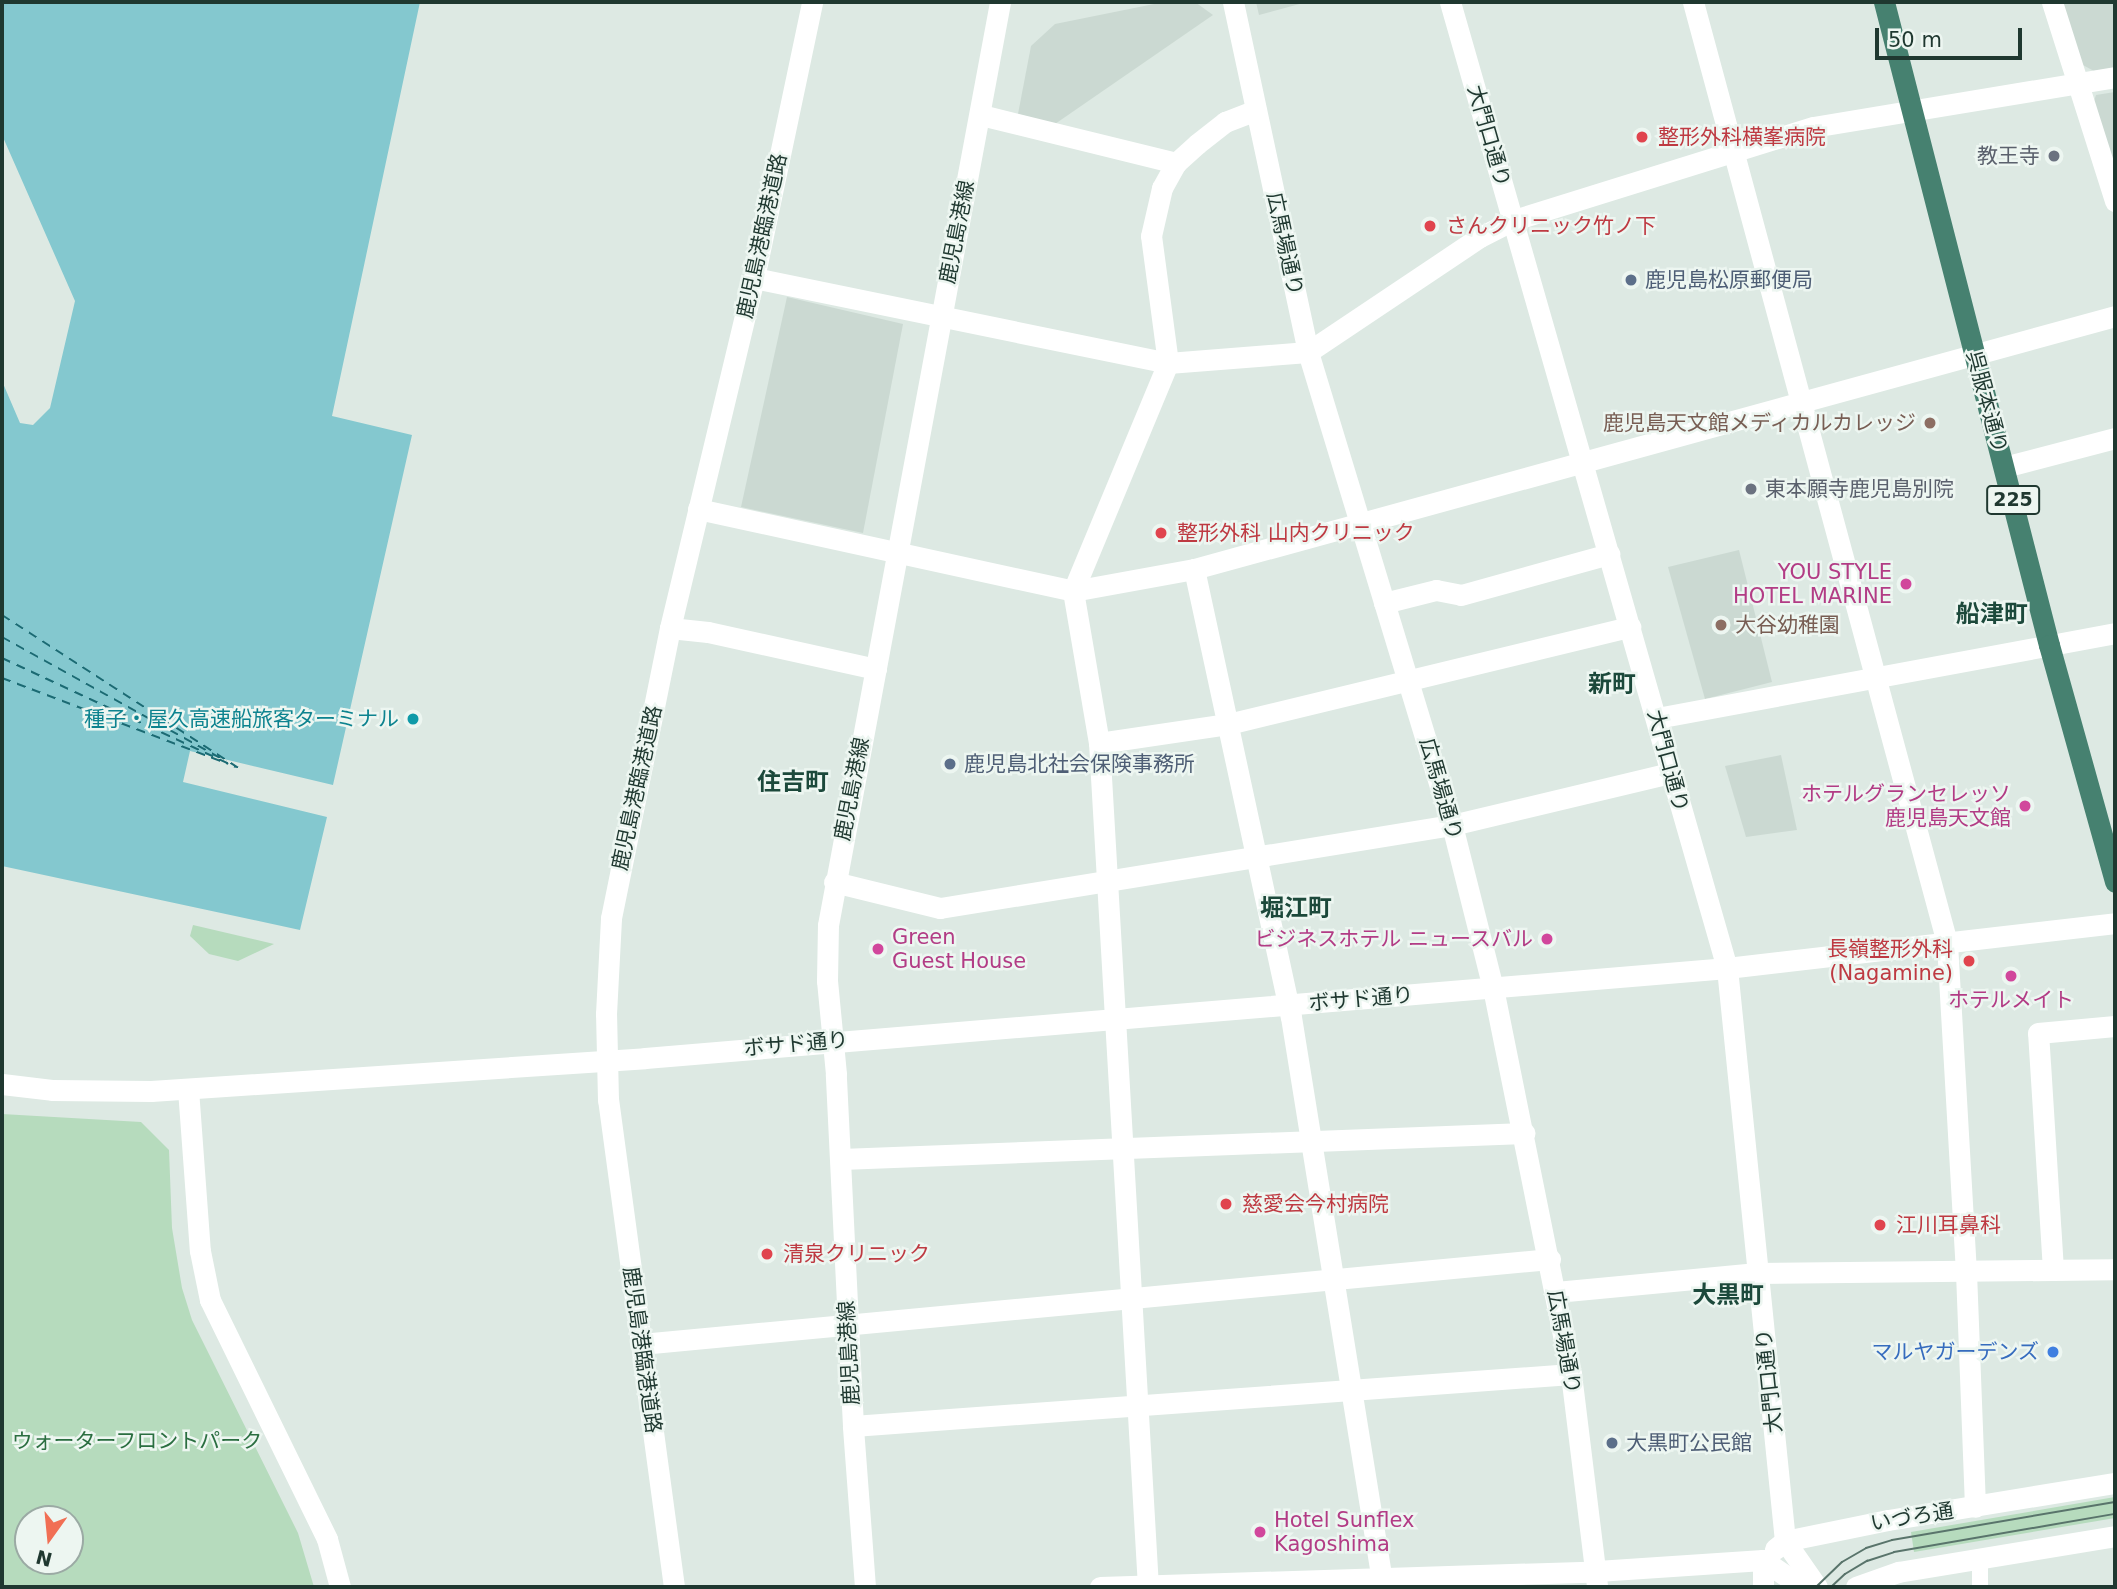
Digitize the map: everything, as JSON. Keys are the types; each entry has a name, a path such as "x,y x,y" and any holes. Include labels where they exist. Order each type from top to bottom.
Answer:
{"highway":[{"name":"呉服本通り","path":"1884,2 2049,645 2115,882"}],"street":[{"name":"鹿児島港臨港道路","path":"674,1587 608,1100 606,1059 611,918 670,628 754,278 812,2"},
{"name":"鹿児島港線","path":"864,1587 853,1426 841,1159 826,954 834,882 940,316 981,115 1000,2"},
{"name":"広馬場通り","path":"1233,2 1308,352 1452,825 1493,988 1525,1133 1571,1374 1597,1579"},
{"name":"大門口通り","path":"1450,2 1727,968 1785,1541"},
{"path":"1693,2 1947,943 1966,1272 1975,1507"},
{"path":"2052,2 2115,201"},
{"path":"754,278 1168,363 1308,352 1480,237 1514,220 1813,127 2115,77"},
{"path":"1148,1586 1099,743 1073,591 1168,363 1151,236 1161,188 1175,163 1225,122 1256,110"},
{"path":"981,115 1175,163"},
{"path":"698,509 1073,591 1194,569 1800,400 1975,356 2115,316"},
{"path":"2004,467 2115,438"},
{"path":"1384,603 1436,590 1461,594 1609,554"},
{"path":"1194,569 1288,1005 1383,1583"},
{"path":"1099,743 1228,724 1630,627"},
{"path":"670,628 708,632 876,668"},
{"path":"1657,718 2115,633"},
{"path":"834,882 940,908 1452,825 1670,773"},
{"name":"ボサド通り","path":"2,1084 125,1092 606,1059 1727,968 2115,923"},
{"path":"2053,1270 2038,1033 2115,1026"},
{"path":"188,1089 200,1251 210,1300 327,1539 340,1587"},
{"path":"841,1159 1525,1133"},
{"path":"641,1344 1550,1259"},
{"path":"1556,1292 1757,1273 2115,1269"},
{"path":"853,1426 1571,1374"},
{"name":"いづろ通","path":"1763,1560 1785,1541 1888,1520 2115,1483"},
{"path":"1856,1587 1898,1572 2115,1536"},
{"path":"1785,1541 1817,1587"},
{"path":"1763,1560 1763,1587"},
{"path":"1100,1587 1597,1579 1763,1560 1802,1587"},
{"path":"1980,1560 1980,1587"}],"shaded area":[{"path":"1164,2 1195,2 1213,15 1055,124 1018,114 1031,46 1055,24"},
{"path":"1256,2 1307,2 1259,15"},
{"path":"2062,2 2115,2 2115,68 2094,71 2081,64"},
{"path":"2115,92 2115,175 2093,104 2096,95"},
{"path":"787,297 903,324 863,533 741,507"},
{"name":"大谷幼稚園","path":"1739,550 1772,682 1705,699 1668,567"},
{"path":"1781,755 1797,830 1746,837 1725,766"}],"green space":[{"path":"193,925 274,944 238,961 209,954 190,936"},
{"name":"ウォーターフロントパーク","path":"2,1114 141,1122 169,1150 172,1228 182,1288 192,1320 298,1533 314,1587 2,1587"},
{"path":"2115,1497 2115,1518 1914,1552 1911,1532"}],"water":[{"path":"2,2 420,2 332,416 412,435 333,785 190,751 183,782 327,817 300,930 2,866 2,381 20,423 33,425 50,408 75,301 2,135"}],"ferry route":[{"path":"2,615 242,770"},
{"path":"2,637 226,761"},
{"path":"2,658 236,767"},
{"path":"2,678 228,764"}],"tram line":[{"path":"1816,1587 1842,1562 1866,1548 1892,1540 2115,1502"},
{"path":"1831,1587 1845,1574 1867,1561 1894,1552 2115,1514"}],"place":[{"name":"整形外科横峯病院","path":"1642,137"},
{"name":"教王寺","path":"2054,156"},
{"name":"さんクリニック竹ノ下","path":"1430,226"},
{"name":"鹿児島松原郵便局","path":"1631,280"},
{"name":"鹿児島天文館メディカルカレッジ","path":"1930,423"},
{"name":"東本願寺鹿児島別院","path":"1751,489"},
{"name":"整形外科 山内クリニック","path":"1161,533"},
{"name":"YOU STYLE HOTEL MARINE","path":"1906,584"},
{"name":"大谷幼稚園","path":"1721,625"},
{"name":"種子・屋久高速船旅客ターミナル","path":"413,719"},
{"name":"鹿児島北社会保険事務所","path":"950,764"},
{"name":"ホテルグランセレッソ 鹿児島天文館","path":"2025,806"},
{"name":"ビジネスホテル ニュースバル","path":"1547,939"},
{"name":"Green Guest House","path":"878,949"},
{"name":"長嶺整形外科 (Nagamine)","path":"1969,961"},
{"name":"ホテルメイト","path":"2011,976"},
{"name":"慈愛会今村病院","path":"1226,1204"},
{"name":"江川耳鼻科","path":"1880,1225"},
{"name":"清泉クリニック","path":"767,1254"},
{"name":"マルヤガーデンズ","path":"2053,1352"},
{"name":"大黒町公民館","path":"1612,1443"},
{"name":"Hotel Sunflex Kagoshima","path":"1260,1532"}],"district":[{"name":"船津町","path":"1992,615"},
{"name":"新町","path":"1612,685"},
{"name":"住吉町","path":"793,783"},
{"name":"堀江町","path":"1296,909"},
{"name":"大黒町","path":"1728,1296"}]}
